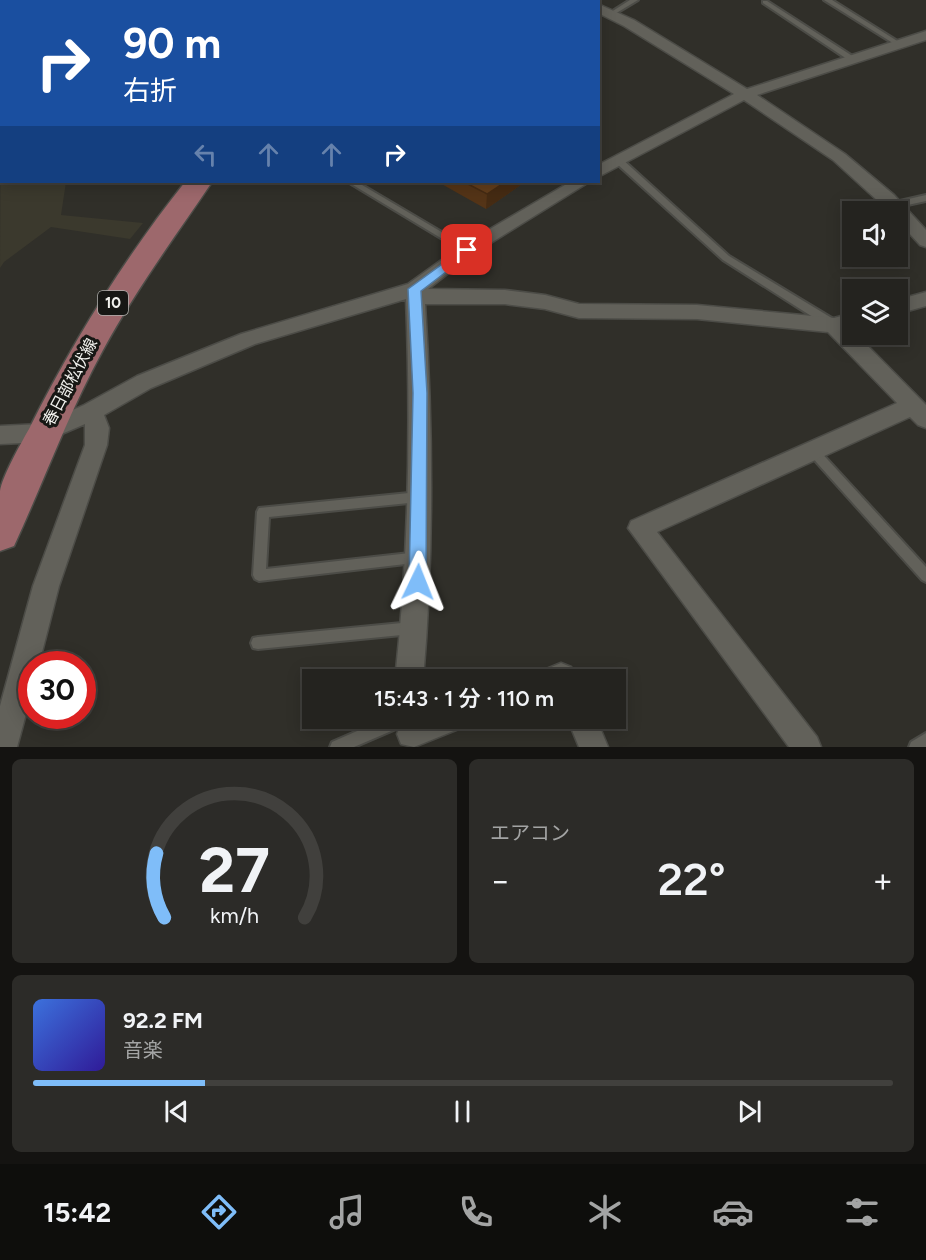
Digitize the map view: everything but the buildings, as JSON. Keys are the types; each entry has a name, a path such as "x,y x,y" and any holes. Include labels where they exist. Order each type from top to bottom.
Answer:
{"main road":[{"name":"春日部松伏線","path":"0,534 43,433 110,308 146,250 198,183"}],"street":[{"path":"605,11 745,94 839,157 889,201"},
{"path":"600,171 745,94 926,35"},
{"path":"0,435 43,433 92,411 144,382 248,339 415,289 467,250 579,183"},
{"path":"908,221 926,241"},
{"path":"415,289 425,297 505,297 545,302 579,311 697,312 842,322"},
{"path":"410,669 419,558 420,393 415,289"},
{"path":"908,304 926,299"},
{"path":"807,747 640,528 813,451 920,413 862,345"},
{"path":"3,747 46,586 96,445 98,429 92,411"},
{"path":"586,729 594,747"}],"lane":[{"path":"605,11 635,0"},
{"path":"827,0 898,44"},
{"path":"765,2 853,59"},
{"path":"619,161 726,258 842,321"},
{"path":"354,183 467,250"},
{"path":"908,202 926,198"},
{"path":"813,451 926,576"},
{"path":"418,497 263,512 258,574 419,558"},
{"path":"258,643 415,628"},
{"path":"337,747 409,729"},
{"path":"916,747 926,740"}],"shaded area":[{"path":"0,183 66,183 61,215 143,223 130,239 51,227 4,262 0,268"}],"route":[{"path":"418,582 420,393 415,289 467,250"}]}
